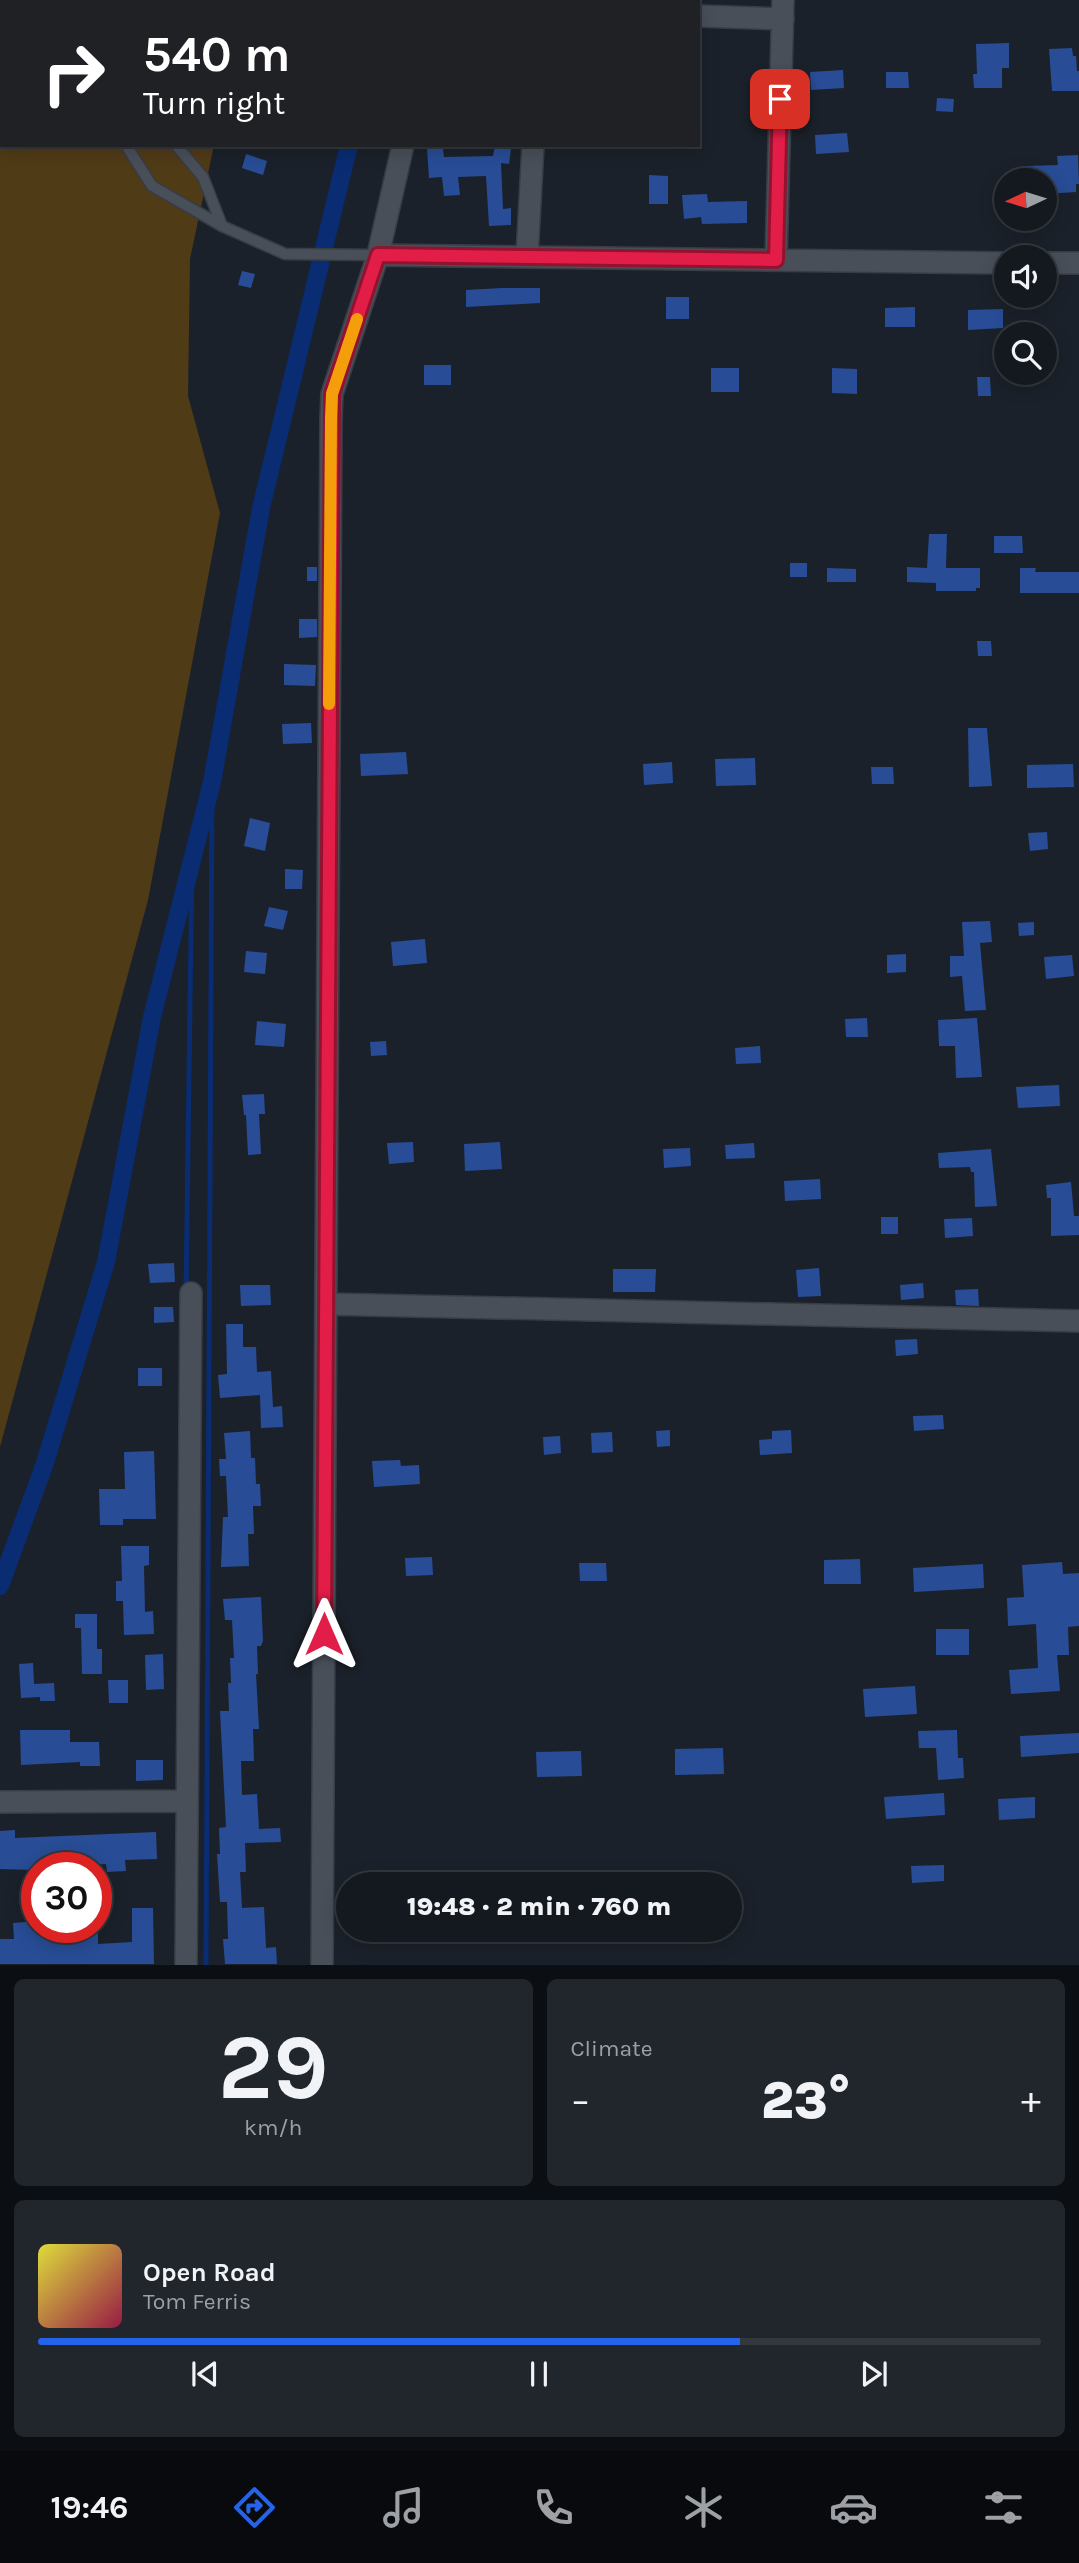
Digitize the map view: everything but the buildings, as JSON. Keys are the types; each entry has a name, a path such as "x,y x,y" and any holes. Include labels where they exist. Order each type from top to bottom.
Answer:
{"street":[{"path":"700,16 783,9 776,260"},
{"path":"322,1965 332,394 402,147"},
{"path":"527,257 533,147"},
{"path":"370,255 994,263"},
{"path":"1057,263 1079,264"},
{"path":"186,1965 191,1293"},
{"path":"326,1304 1079,1321"},
{"path":"0,1802 187,1801"}],"lane":[{"path":"127,147 152,186 222,226 285,254 370,255"},
{"path":"178,147 203,177 222,226"}],"shaded area":[{"path":"0,147 214,147 190,259 188,396 220,513 148,900 0,1447"}],"waterway":[{"path":"0,1586 45,1463 106,1262 152,1017 212,782 261,508 349,147"},
{"path":"206,1965 212,782"},
{"path":"186,1290 192,862"}],"slow traffic":[{"path":"329,704 332,394 357,319"}],"route":[{"path":"324,1634 332,394 378,255 776,260 780,99"}]}
